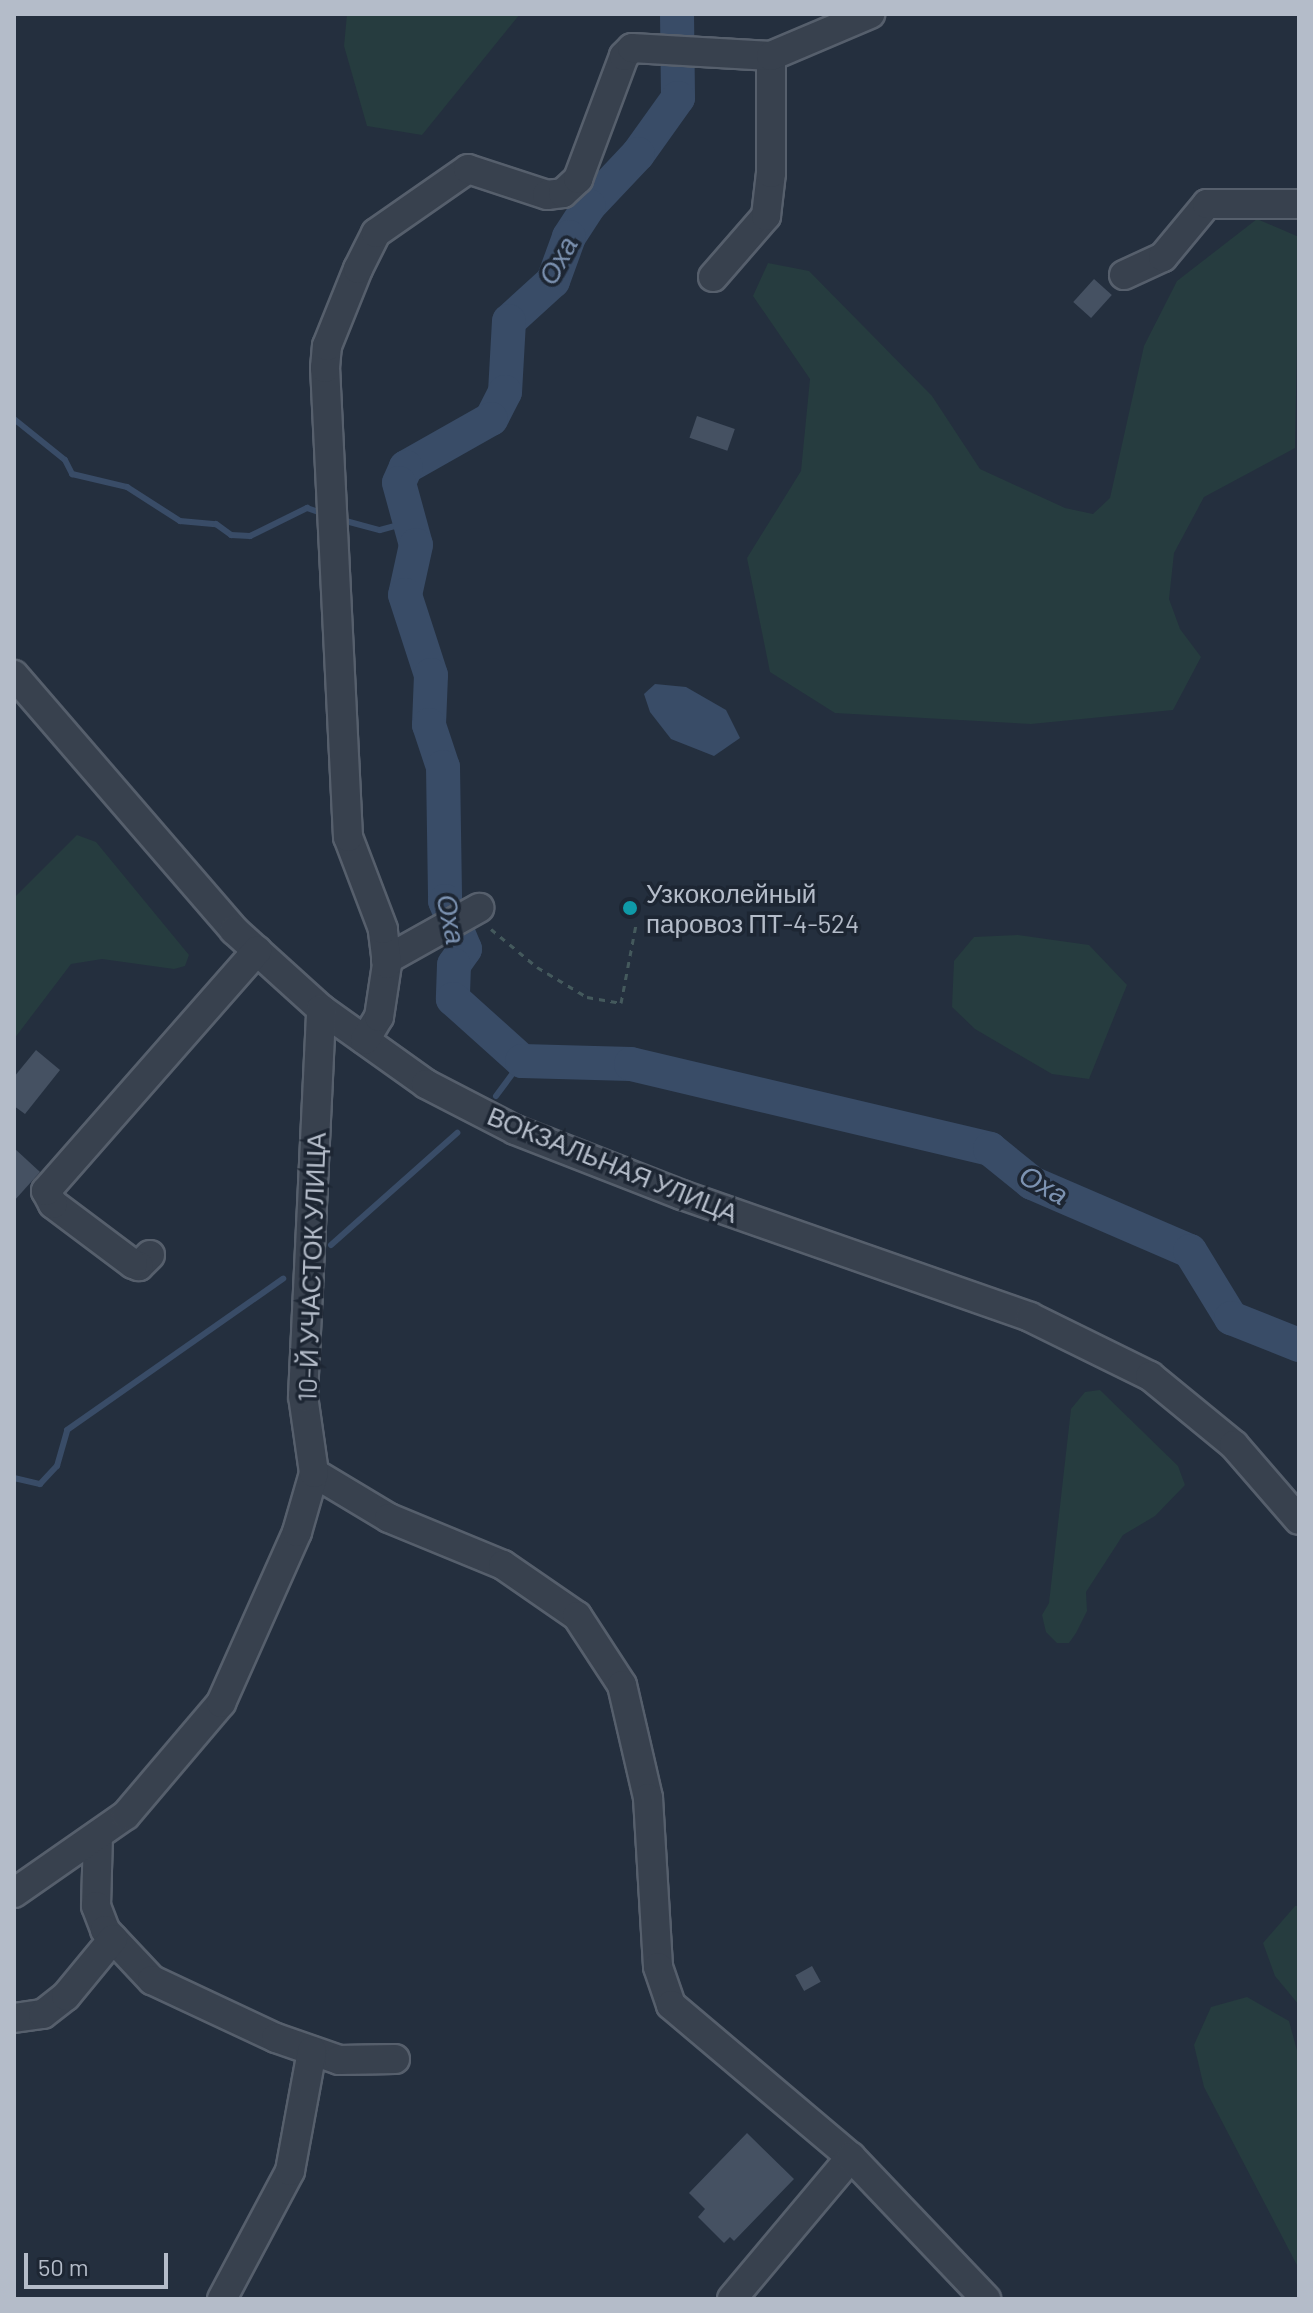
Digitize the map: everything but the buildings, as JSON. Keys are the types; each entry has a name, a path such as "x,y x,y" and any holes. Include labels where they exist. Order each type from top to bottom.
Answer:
{"street":[{"path":"365,1040 379,1017 386,960 383,929 348,837 327,346 376,233 468,169 547,195 563,193 578,179 624,56 632,48 691,48 771,56 870,14"},
{"path":"713,277 766,216 771,173 771,56"},
{"path":"1124,275 1163,257 1207,204 1299,204"},
{"name":"ВОКЗАЛЬНАЯ УЛИЦА","path":"14,675 160,850 257,951 321,1009 426,1084 515,1130 682,1195 1030,1317 1150,1376 1234,1445 1299,1520"},
{"path":"386,960 475,911"},
{"path":"150,1255 139,1266 133,1264 53,1204 46,1191 257,951"},
{"name":"10-Й УЧАСТОК УЛИЦА","path":"14,1893 126,1815 221,1703 297,1532 314,1473 303,1396 321,1009"},
{"path":"314,1473 389,1518 503,1565 577,1616 622,1685 648,1798 658,1967 671,2005 851,2157 986,2299"},
{"path":"98,1835 96,1906 113,1939 152,1980 339,2060 395,2059"},
{"path":"14,2018 43,2014 66,1996 113,1939"},
{"path":"222,2299 290,2171 312,2051"},
{"path":"732,2299 851,2157"}],"path":[{"path":"475,911 496,937 537,967 587,997 621,1003 636,924"}],"green space":[{"path":"347,14 520,14 422,135 367,126 344,46"},
{"path":"1257,219 1299,237 1295,448 1204,497 1174,553 1169,599 1180,629 1201,657 1173,710 1031,724 835,713 770,672 747,558 801,471 810,379 753,296 768,263 809,271 932,396 980,469 1065,508 1093,514 1110,498 1144,346 1177,281"},
{"path":"77,835 96,842 189,955 185,966 174,969 102,959 71,964 14,1039 14,898"},
{"path":"1018,935 1089,945 1127,985 1089,1079 1052,1074 975,1029 952,1007 954,961 974,937"},
{"path":"1100,1390 1178,1466 1185,1485 1155,1516 1123,1535 1086,1592 1087,1611 1076,1633 1069,1643 1057,1643 1046,1632 1042,1615 1049,1603 1071,1409 1085,1392"},
{"path":"1295,1906 1299,1906 1299,2005 1275,1976 1263,1943"},
{"path":"1247,1997 1289,2021 1299,2058 1299,2269 1204,2087 1194,2045 1211,2007"}],"water":[{"path":"655,684 686,687 726,710 740,738 714,756 671,739 650,712 644,694"}],"waterway":[{"name":"Оха","path":"677,14 678,98 638,154 589,206 569,237 553,281 509,321 505,392 491,419 406,467 399,483 416,545 405,595 431,675 429,725 443,767 445,901 465,949 454,965 453,999 522,1061 631,1064 990,1149 1032,1183 1190,1251 1231,1318 1299,1345"},
{"path":"14,419 65,460 72,474 127,487 180,521 216,524 231,535 250,536 307,508 324,514"},
{"path":"342,520 380,530 410,522"},
{"path":"496,1096 522,1061"},
{"path":"331,1245 457,1133"},
{"path":"14,1478 40,1484 57,1466 67,1430 283,1279"}],"place":[{"name":"Узкоколейный паровоз ПТ-4-524","path":"630,908"}]}
